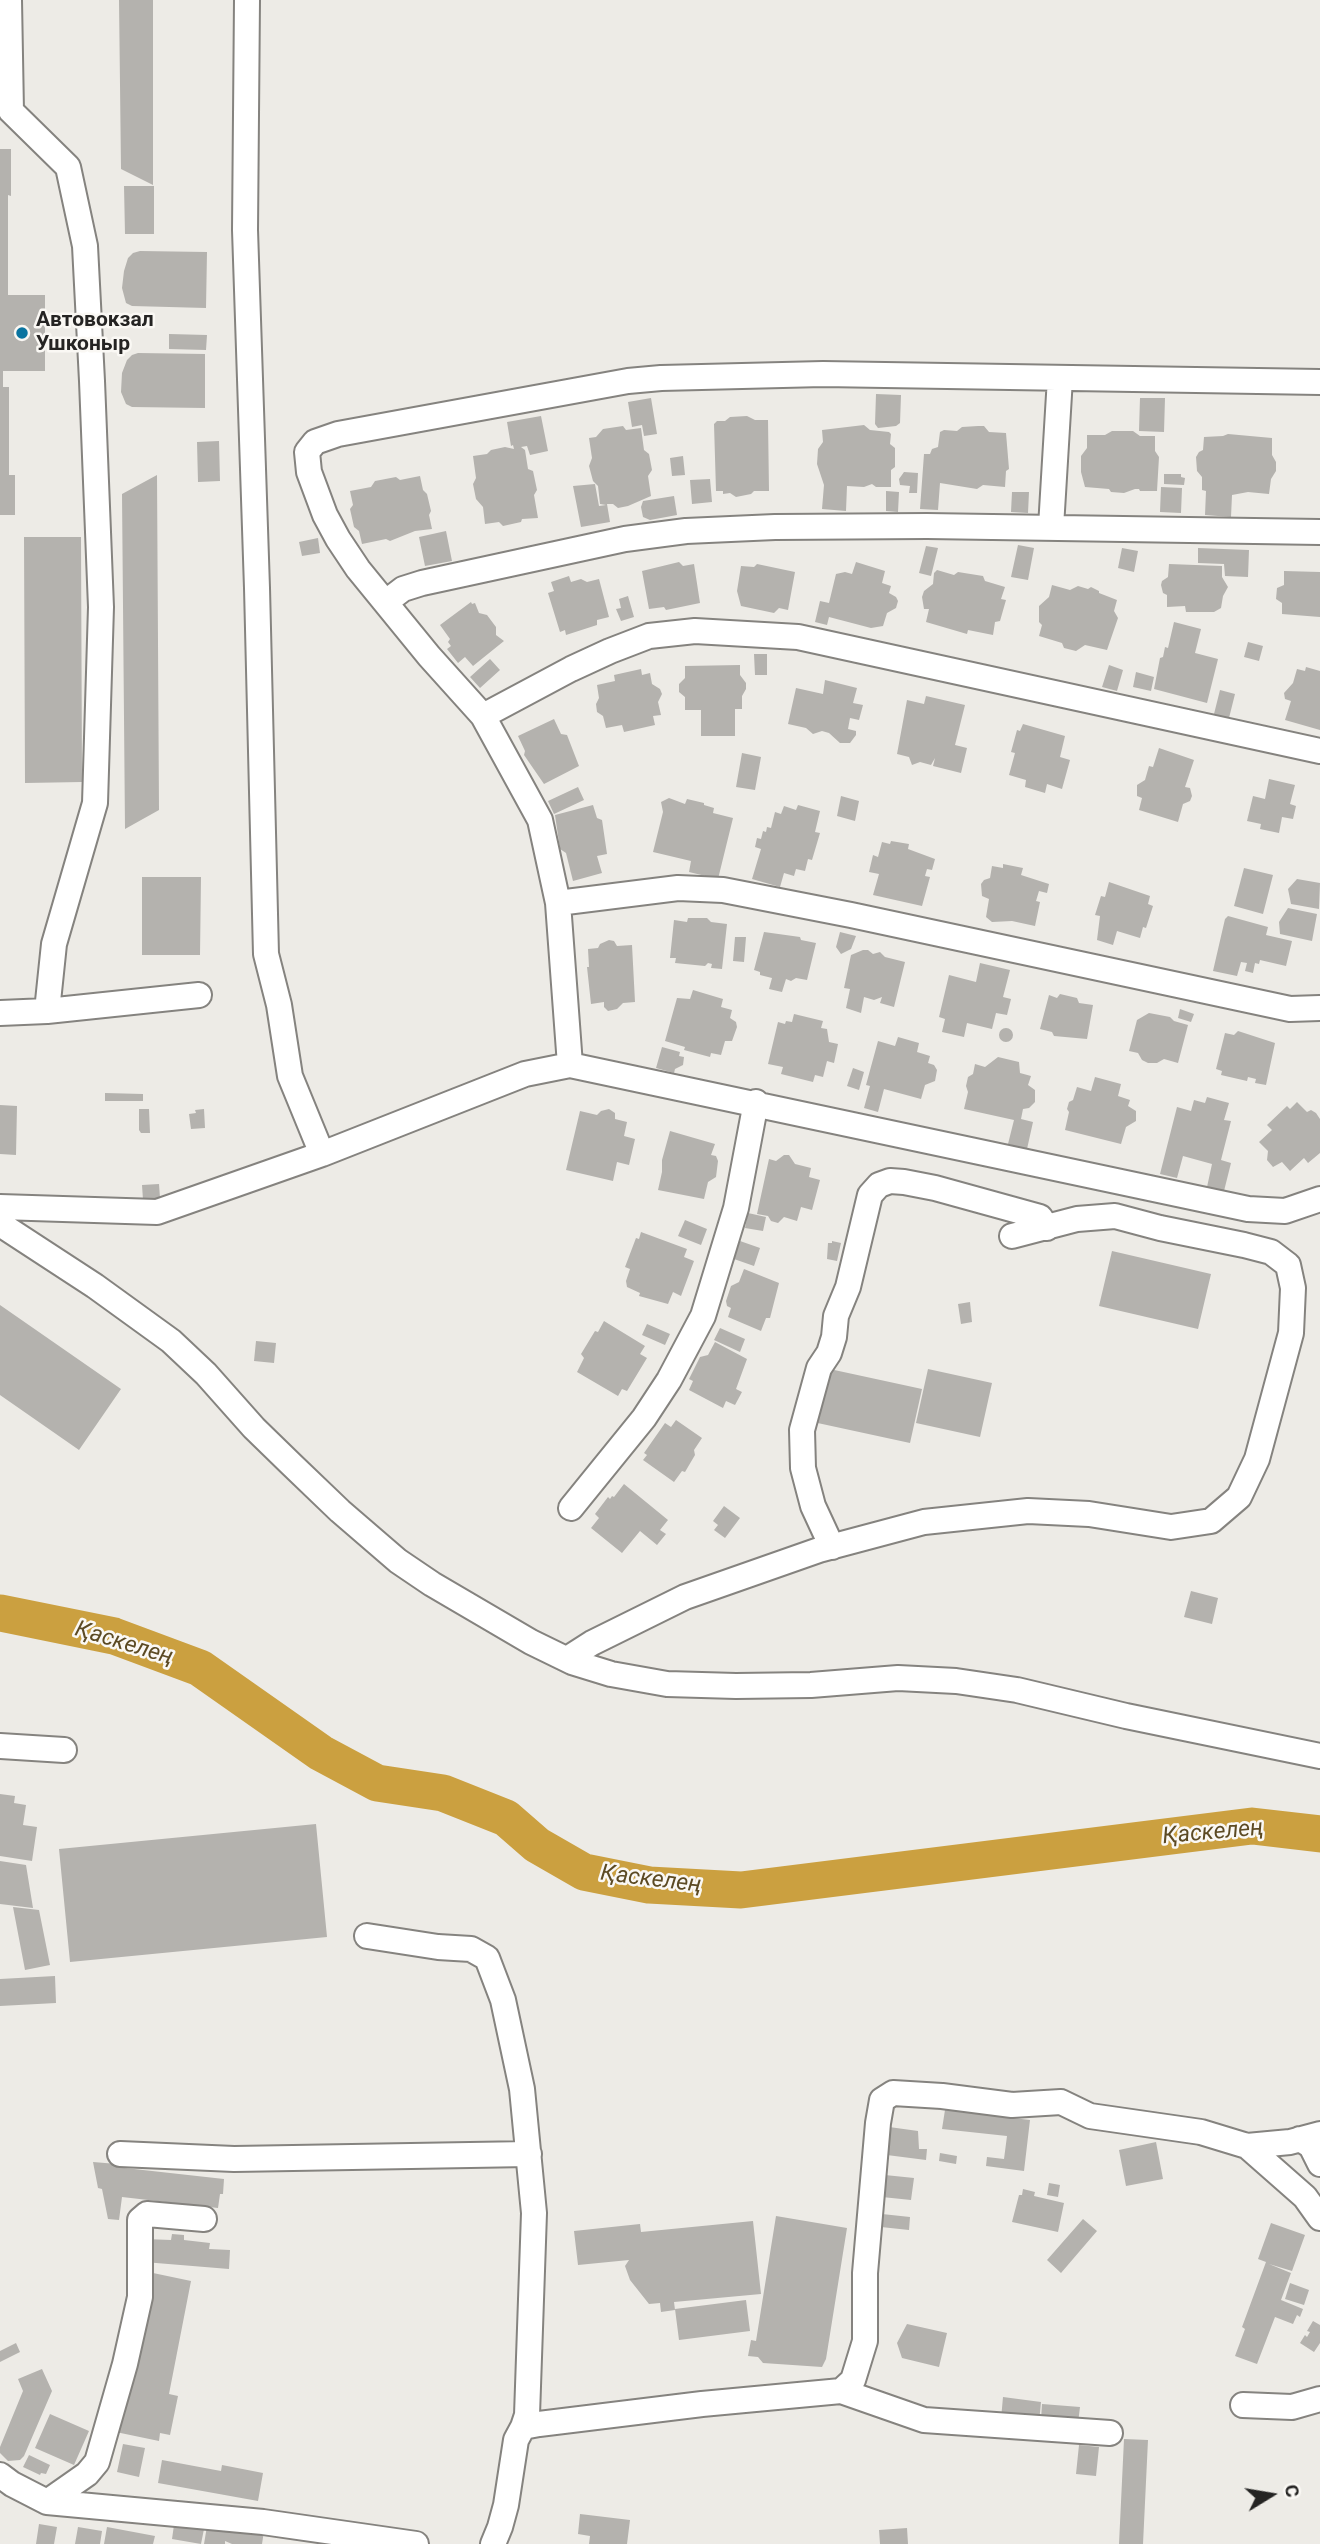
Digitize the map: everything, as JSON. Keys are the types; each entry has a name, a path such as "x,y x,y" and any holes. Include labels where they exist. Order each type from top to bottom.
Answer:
{"lane":[{"path":"9,0 11,111 68,167 85,246 93,381 101,607 95,803 54,944 47,1011"},
{"path":"247,0 245,230 266,954 279,1005 290,1076 323,1154"},
{"path":"570,1065 558,903 540,820 483,716 429,656 358,569 338,539 316,494 309,472 307,452 316,442 325,437 650,379 824,374 1320,382"},
{"path":"1051,527 1060,378"},
{"path":"386,602 403,589 436,580 611,541 686,531 775,527 1051,527 1320,532"},
{"path":"483,716 570,668 610,651 649,636 695,631 798,637 1320,751"},
{"path":"558,903 678,888 723,890 1290,1009 1320,1008"},
{"path":"0,1013 47,1011 199,995"},
{"path":"0,1207 157,1212 323,1154 525,1074 570,1065 756,1102 1248,1209 1285,1211 1320,1199"},
{"path":"571,1508 644,1418 669,1380 703,1316 736,1208 756,1102"},
{"path":"832,1547 813,1506 803,1468 802,1430 819,1368 829,1353 834,1337 836,1315 848,1287 870,1195 878,1185 890,1181 904,1182 1040,1217 1047,1228"},
{"path":"567,1660 592,1643 685,1597 832,1547 924,1522 1028,1511 1089,1514 1171,1527 1211,1521 1239,1497 1257,1459 1291,1333 1293,1288 1288,1265 1271,1252 1258,1248 1115,1216 1077,1219 1012,1236"},
{"path":"0,1224 95,1286 171,1341 291,1464 398,1561 531,1643 567,1660 611,1674 667,1684 811,1685 898,1678 969,1683 1017,1690 1126,1716 1320,1756"},
{"path":"0,1746 64,1750"},
{"path":"367,1936 438,1947 471,1949 487,1958 503,2000 522,2089 534,2213 527,2415 516,2440 506,2505 493,2544"},
{"path":"841,2391 853,2380 865,2341 865,2273 878,2123 882,2100 893,2093 1012,2105 1061,2102 1090,2116 1201,2132 1247,2146 1304,2197 1320,2218"},
{"path":"1247,2146 1310,2137 1311,2146 1320,2164"},
{"path":"120,2154 234,2160 529,2154"},
{"path":"47,2502 87,2474 96,2462 125,2364 140,2297 140,2220 147,2214 204,2219"},
{"path":"523,2427 702,2404 841,2391 924,2420 1110,2432"},
{"path":"1243,2405 1293,2407 1320,2399"},
{"path":"0,2475 47,2502 277,2534 416,2544"}],"building":[{"path":"119,0 153,0 153,185 121,169"},
{"name":"Автовокзал Ушконыр","path":"0,149 11,149 8,295 45,295 45,371 3,371 3,387 9,387 9,475 15,475 15,515 0,515"},
{"path":"124,186 154,186 154,234 125,234"},
{"path":"140,251 207,252 206,308 132,306 126,303 122,288 124,271 128,258"},
{"path":"169,334 207,335 206,350 169,349"},
{"path":"138,353 205,354 205,408 132,407 126,404 121,392 122,373 127,360"},
{"path":"876,394 901,395 900,423 896,426 878,428 875,424"},
{"path":"651,398 657,434 644,436 642,425 632,427 628,402"},
{"path":"1140,398 1165,398 1164,432 1139,431"},
{"path":"541,416 548,451 530,455 527,446 521,447 525,450 528,469 533,471 538,518 522,519 521,522 503,526 499,522 485,524 483,507 476,499 473,484 476,478 473,456 505,447 514,449 513,445 511,446 507,422"},
{"path":"747,416 755,420 768,420 769,491 754,491 736,497 730,493 716,491 714,424 730,417"},
{"path":"864,425 870,430 891,434 890,444 895,448 895,467 891,470 891,487 876,487 872,484 864,487 847,486 846,511 822,509 824,485 817,464 818,449 823,442 822,430"},
{"path":"623,426 626,430 641,428 644,450 649,454 652,470 648,476 651,496 618,508 607,504 610,522 581,527 573,486 595,484 599,506 606,505 600,504 598,486 593,481 589,466 592,458 589,438 596,437 603,429"},
{"path":"984,426 989,432 1006,433 1009,469 1006,471 1005,487 983,485 977,489 940,483 938,510 920,509 924,454 930,454 932,449 938,447 940,432"},
{"path":"1112,431 1133,431 1140,436 1155,436 1155,451 1159,457 1157,491 1135,489 1124,493 1085,487 1081,456 1087,448 1087,435 1105,435"},
{"path":"1228,434 1272,438 1276,471 1271,479 1269,494 1248,492 1232,495 1231,517 1205,515 1206,491 1202,490 1202,477 1197,471 1196,457 1203,450 1204,437"},
{"path":"219,441 220,481 198,482 197,442"},
{"path":"683,456 685,475 672,476 670,458"},
{"path":"904,472 918,473 917,493 909,493 910,486 900,485 899,479"},
{"path":"1164,474 1181,474 1181,477 1185,478 1184,485 1164,484"},
{"path":"157,475 159,810 125,829 122,494"},
{"path":"420,476 431,511 429,515 432,529 415,531 390,541 386,539 362,544 359,531 354,527 350,491 371,487 375,481"},
{"path":"710,479 712,502 692,504 690,480"},
{"path":"1161,487 1182,488 1181,513 1160,512"},
{"path":"886,491 899,492 898,512 886,511"},
{"path":"1012,492 1029,492 1028,513 1011,512"},
{"path":"674,496 677,515 650,520 643,517 643,501"},
{"path":"446,531 452,561 425,566 419,537"},
{"path":"24,537 81,537 82,782 25,783"},
{"path":"318,538 320,553 302,556 299,542"},
{"path":"1018,545 1034,548 1028,580 1011,577"},
{"path":"926,546 938,548 931,576 919,573"},
{"path":"1122,548 1138,551 1134,572 1118,568"},
{"path":"1198,548 1249,550 1248,577 1225,576 1224,564 1198,563"},
{"path":"679,562 683,566 694,564 700,603 666,610 664,607 649,609 642,571"},
{"path":"856,562 885,571 882,583 891,586 889,593 898,601 896,608 887,613 883,626 871,628 829,617 827,625 815,622 820,601 829,603 836,574 852,574"},
{"path":"757,564 795,572 788,610 779,608 774,613 741,606 737,591 741,566 754,567"},
{"path":"1169,564 1222,566 1222,577 1228,587 1221,608 1214,612 1186,612 1185,606 1167,607 1167,595 1163,593 1161,585 1168,577"},
{"path":"937,570 954,575 958,572 983,576 985,581 1005,587 1001,599 1006,600 1000,621 995,622 993,635 968,630 967,634 926,622 929,609 924,609 922,597 924,591 933,584"},
{"path":"1284,571 1320,572 1320,617 1282,614 1282,603 1276,599 1277,588 1284,585"},
{"path":"569,576 571,582 599,579 609,617 597,620 597,625 566,635 565,630 560,632 548,593 554,591 551,582"},
{"path":"1052,585 1070,590 1078,586 1088,589 1091,587 1117,600 1114,611 1118,618 1107,650 1085,645 1076,651 1064,648 1062,643 1039,636 1042,625 1039,622 1039,606 1049,597"},
{"path":"628,596 634,617 621,621 616,609 621,608 619,599"},
{"path":"471,602 475,603 479,613 487,615 496,627 496,635 504,641 473,666 465,657 458,663 447,649 451,646 448,642 450,639 440,625"},
{"path":"1174,622 1201,629 1195,653 1218,659 1207,703 1154,689 1160,658 1163,657 1165,647 1168,648"},
{"path":"1248,642 1263,646 1259,661 1244,657"},
{"path":"754,654 767,654 767,675 755,675"},
{"path":"490,659 500,670 480,688 470,677"},
{"path":"740,665 740,675 746,683 746,689 742,696 742,709 735,709 735,736 701,736 701,710 685,710 685,697 679,692 679,684 685,678 685,666"},
{"path":"1109,665 1123,670 1117,691 1102,687"},
{"path":"1306,667 1320,671 1320,730 1285,720 1291,701 1285,699 1284,693 1293,683 1297,669 1305,671"},
{"path":"641,669 642,675 650,673 652,684 660,689 662,694 658,702 661,715 653,716 655,725 624,732 622,725 606,728 603,716 597,712 597,685 615,681 614,675"},
{"path":"1136,672 1154,677 1151,691 1133,687"},
{"path":"825,680 857,688 853,703 863,705 859,720 850,718 848,729 856,731 856,735 850,743 840,743 829,733 822,731 813,734 806,728 788,724 796,688 823,694"},
{"path":"1220,690 1235,694 1229,718 1214,714"},
{"path":"926,696 965,705 955,745 967,748 961,773 933,766 935,758 931,765 920,762 912,765 909,757 897,754 907,700 924,704"},
{"path":"554,719 561,734 567,735 579,766 544,784 524,755 525,751 518,736"},
{"path":"1023,724 1065,736 1060,757 1070,760 1062,789 1047,784 1045,793 1025,787 1026,780 1009,775 1017,730 1020,731"},
{"path":"1159,748 1194,760 1185,787 1190,788 1192,796 1190,801 1183,804 1178,822 1139,810 1142,798 1137,796 1137,785 1145,780 1149,766 1153,767"},
{"path":"742,753 761,757 755,790 736,787"},
{"path":"1269,779 1295,785 1290,804 1296,806 1293,819 1282,817 1279,833 1260,829 1261,824 1247,821 1253,796 1265,799"},
{"path":"578,787 584,800 554,814 548,801"},
{"path":"841,796 859,801 855,821 837,816"},
{"path":"669,798 685,804 687,799 704,803 714,808 713,813 733,818 718,879 689,872 691,861 653,852 663,812 661,802"},
{"path":"593,805 597,818 602,820 607,854 597,856 602,873 573,881 566,853 560,849 555,815"},
{"path":"798,805 820,811 815,832 820,833 812,860 808,859 805,871 796,869 794,876 784,873 780,887 752,879 761,849 755,847 757,838 761,839 767,827 771,828 775,812 781,814 784,806 796,810"},
{"path":"891,841 909,844 908,849 935,859 932,870 927,869 925,876 930,877 922,906 873,895 879,874 869,872 873,855 878,857 882,842 890,844"},
{"path":"1003,864 1023,868 1021,875 1049,884 1047,893 1039,891 1036,901 1040,902 1035,926 1012,921 992,922 986,917 989,899 982,896 981,884 990,878 992,866 1003,868"},
{"path":"1244,868 1273,875 1263,914 1234,906"},
{"path":"142,877 201,877 200,955 142,955"},
{"path":"1297,879 1320,883 1319,909 1291,904 1288,889"},
{"path":"1109,882 1150,896 1148,904 1153,906 1140,938 1117,931 1113,945 1097,940 1100,916 1095,915 1101,896 1105,897"},
{"path":"1288,908 1317,914 1312,941 1280,934 1279,922"},
{"path":"1228,916 1268,927 1266,935 1292,941 1286,966 1260,960 1259,964 1255,963 1253,973 1245,971 1247,963 1241,962 1237,976 1213,971 1225,919"},
{"path":"688,918 707,918 711,922 727,924 722,969 711,968 712,964 708,963 705,966 675,963 676,958 670,958 674,920 687,922"},
{"path":"764,932 800,937 801,940 816,943 807,980 786,979 782,992 769,989 772,978 760,975 760,972 754,970"},
{"path":"840,932 856,936 851,949 841,954 836,947"},
{"path":"735,937 746,937 744,962 733,961"},
{"path":"609,940 614,941 617,946 632,945 635,1002 623,1003 617,1009 608,1011 604,1002 591,1004 587,967 588,949 598,948"},
{"path":"863,950 873,954 880,952 885,957 905,962 894,1007 880,1003 882,997 874,1000 864,997 861,1013 846,1008 850,989 844,988 851,955"},
{"path":"980,963 1010,970 1003,997 1011,999 1007,1015 996,1013 992,1029 967,1023 964,1037 942,1032 945,1019 939,1017 949,975 976,982"},
{"path":"693,990 723,999 721,1007 732,1010 730,1018 736,1022 737,1027 732,1041 725,1041 721,1055 711,1053 710,1057 684,1050 685,1047 665,1041 677,998 690,999"},
{"path":"1060,994 1077,998 1079,1003 1093,1005 1087,1039 1054,1036 1052,1032 1040,1029 1049,995 1057,998"},
{"path":"1180,1009 1194,1014 1191,1022 1178,1018"},
{"path":"1149,1013 1170,1017 1188,1025 1178,1063 1164,1059 1157,1063 1148,1063 1142,1060 1138,1053 1129,1051 1137,1020"},
{"path":"794,1014 823,1021 821,1028 827,1029 829,1042 838,1044 834,1063 827,1061 823,1077 815,1075 813,1082 781,1074 783,1067 768,1064 778,1022 792,1022"},
{"path":"1006,1028 1011,1030 1011,1040 1006,1042 1001,1040 999,1035 1001,1030"},
{"path":"1238,1031 1275,1043 1266,1085 1255,1083 1256,1079 1248,1077 1247,1081 1221,1075 1222,1071 1216,1069 1225,1033 1234,1035"},
{"path":"898,1037 919,1043 917,1052 930,1056 928,1063 934,1065 937,1070 935,1081 925,1085 921,1099 884,1089 878,1112 864,1108 870,1086 866,1085 878,1041 895,1046"},
{"path":"662,1047 680,1052 679,1056 684,1057 683,1065 675,1069 674,1073 656,1068"},
{"path":"998,1057 1019,1062 1020,1073 1031,1076 1028,1085 1035,1090 1035,1102 1029,1108 1023,1109 1021,1119 1033,1122 1027,1149 1008,1144 1014,1120 964,1109 968,1077 973,1074 975,1064 985,1067"},
{"path":"853,1068 864,1072 859,1090 847,1086"},
{"path":"1095,1077 1121,1084 1118,1096 1130,1100 1128,1106 1136,1111 1136,1121 1126,1127 1121,1144 1065,1130 1069,1112 1067,1109 1077,1087 1091,1091"},
{"path":"105,1093 143,1094 143,1101 105,1101"},
{"path":"1207,1097 1229,1103 1224,1120 1231,1121 1221,1160 1231,1163 1224,1191 1207,1187 1212,1164 1183,1156 1177,1178 1160,1174 1177,1107 1191,1111 1194,1100 1205,1103"},
{"path":"1297,1102 1307,1112 1311,1110 1316,1113 1320,1119 1320,1153 1308,1163 1304,1158 1290,1171 1282,1162 1273,1167 1267,1160 1268,1151 1259,1142 1272,1130 1267,1125 1287,1106 1290,1109"},
{"path":"0,1105 17,1106 16,1155 0,1154"},
{"path":"139,1109 149,1109 150,1133 141,1133 139,1130"},
{"path":"204,1109 205,1128 191,1129 189,1114"},
{"path":"609,1109 615,1113 615,1119 627,1122 624,1136 635,1139 629,1165 617,1162 613,1181 566,1170 580,1111 597,1115"},
{"path":"670,1131 715,1144 711,1155 716,1156 718,1161 716,1177 708,1182 704,1199 658,1190"},
{"path":"789,1155 795,1164 811,1168 809,1177 820,1180 812,1210 801,1207 797,1221 784,1217 778,1223 771,1221 768,1216 757,1214 769,1159 776,1161"},
{"path":"159,1184 160,1198 143,1200 142,1185"},
{"path":"748,1213 766,1217 763,1231 745,1228"},
{"path":"685,1220 707,1229 701,1245 678,1236"},
{"path":"641,1232 687,1249 684,1257 694,1261 681,1296 673,1292 668,1304 639,1296 640,1293 627,1287 630,1269 625,1267"},
{"path":"740,1241 760,1248 754,1266 734,1259"},
{"path":"828,1243 841,1243 837,1261 827,1259"},
{"path":"1112,1251 1211,1274 1198,1329 1099,1306"},
{"path":"744,1269 779,1283 770,1318 766,1318 761,1331 728,1317 731,1308 726,1301 731,1286 739,1282"},
{"path":"970,1302 972,1322 961,1324 958,1304"},
{"path":"0,1305 121,1389 79,1450 0,1395"},
{"path":"604,1321 645,1346 640,1354 647,1358 627,1391 622,1389 618,1396 577,1372 584,1358 581,1354"},
{"path":"647,1324 670,1334 665,1345 642,1335"},
{"path":"720,1328 745,1339 740,1352 714,1340"},
{"path":"256,1341 276,1343 274,1363 254,1361"},
{"path":"715,1342 747,1359 736,1389 742,1392 735,1405 726,1401 723,1408 689,1390 693,1381 689,1379 700,1357 708,1355"},
{"path":"825,1368 922,1389 910,1443 813,1422"},
{"path":"928,1369 992,1383 980,1437 916,1423"},
{"path":"676,1420 702,1438 685,1472 682,1471 674,1482 643,1460 647,1455 644,1453 665,1423 671,1427"},
{"path":"624,1484 668,1520 660,1530 666,1534 657,1545 640,1531 622,1553 591,1528 599,1518 595,1514 608,1497 614,1497"},
{"path":"724,1506 740,1518 725,1538 714,1530 718,1525 713,1521"},
{"path":"1191,1591 1218,1598 1212,1624 1184,1617"},
{"path":"0,1794 15,1796 14,1803 26,1805 23,1825 37,1827 32,1861 0,1856"},
{"path":"316,1824 327,1937 70,1962 59,1849"},
{"path":"0,1861 26,1865 33,1908 0,1904"},
{"path":"13,1907 39,1910 50,1965 25,1970"},
{"path":"55,1976 56,2003 0,2006 0,1979"},
{"path":"945,2110 1030,2120 1024,2171 986,2166 987,2157 1004,2159 1007,2136 942,2129"},
{"path":"882,2126 918,2131 919,2149 927,2149 926,2160 879,2154"},
{"path":"1156,2142 1163,2179 1126,2186 1119,2150"},
{"path":"940,2153 957,2156 956,2164 939,2161"},
{"path":"93,2162 224,2179 223,2194 220,2194 218,2208 122,2197 119,2220 108,2219"},
{"path":"885,2175 914,2178 911,2200 882,2197"},
{"path":"1049,2183 1060,2185 1058,2197 1047,2195"},
{"path":"1023,2189 1035,2192 1034,2196 1064,2203 1058,2232 1012,2222"},
{"path":"882,2214 910,2217 909,2230 881,2227"},
{"path":"776,2216 847,2228 826,2359 822,2367 763,2363 758,2357 748,2356 751,2340 756,2341"},
{"path":"1083,2219 1097,2231 1061,2273 1047,2260"},
{"path":"753,2221 761,2294 674,2302 675,2310 661,2312 660,2303 649,2304 630,2280 625,2266 629,2260 578,2265 574,2231 640,2224 641,2232"},
{"path":"1271,2223 1305,2235 1292,2271 1269,2264 1291,2273 1281,2300 1303,2309 1293,2324 1275,2317 1257,2364 1235,2356 1245,2329 1242,2327 1266,2262 1258,2259"},
{"path":"172,2234 184,2235 184,2240 210,2243 209,2249 230,2250 229,2269 144,2262 145,2239 171,2240"},
{"path":"153,2273 191,2281 169,2394 178,2396 170,2435 160,2433 159,2441 111,2431 132,2382"},
{"path":"1290,2283 1309,2290 1304,2305 1285,2299"},
{"path":"746,2300 750,2331 679,2340 675,2309"},
{"path":"1313,2321 1320,2325 1320,2343 1314,2352 1300,2343 1310,2332 1307,2331"},
{"path":"907,2324 947,2333 939,2367 902,2358 897,2343"},
{"path":"16,2343 20,2352 0,2362 0,2351"},
{"path":"42,2369 52,2391 24,2456 20,2460 8,2461 0,2453 0,2447 23,2391 18,2379"},
{"path":"1003,2397 1041,2402 1039,2423 1001,2419"},
{"path":"1042,2404 1080,2407 1078,2423 1041,2420"},
{"path":"50,2414 89,2431 74,2465 35,2448"},
{"path":"1124,2439 1148,2440 1143,2544 1119,2544"},
{"path":"123,2444 145,2448 139,2477 117,2472"},
{"path":"1079,2445 1099,2447 1096,2476 1076,2474"},
{"path":"29,2455 50,2465 46,2474 40,2475 23,2467"},
{"path":"162,2460 221,2471 222,2465 263,2473 258,2501 158,2483"},
{"path":"580,2514 630,2520 627,2544 589,2544 590,2536 578,2534"},
{"path":"175,2518 205,2524 201,2544 172,2539"},
{"path":"208,2520 264,2531 262,2544 232,2544 225,2541 225,2544 204,2544"},
{"path":"39,2524 57,2527 54,2544 36,2544"},
{"path":"78,2527 102,2531 100,2544 75,2544"},
{"path":"107,2527 155,2536 153,2544 104,2544"},
{"path":"907,2528 908,2544 880,2544 879,2530"}],"waterway":[{"name":"Қаскелең","path":"0,1613 114,1636 200,1668 321,1753 377,1783 443,1793 506,1818 537,1845 584,1872 649,1885 741,1890 1252,1826 1320,1834"}],"place":[{"name":"Автовокзал Ушконыр","path":"22,333"}]}
